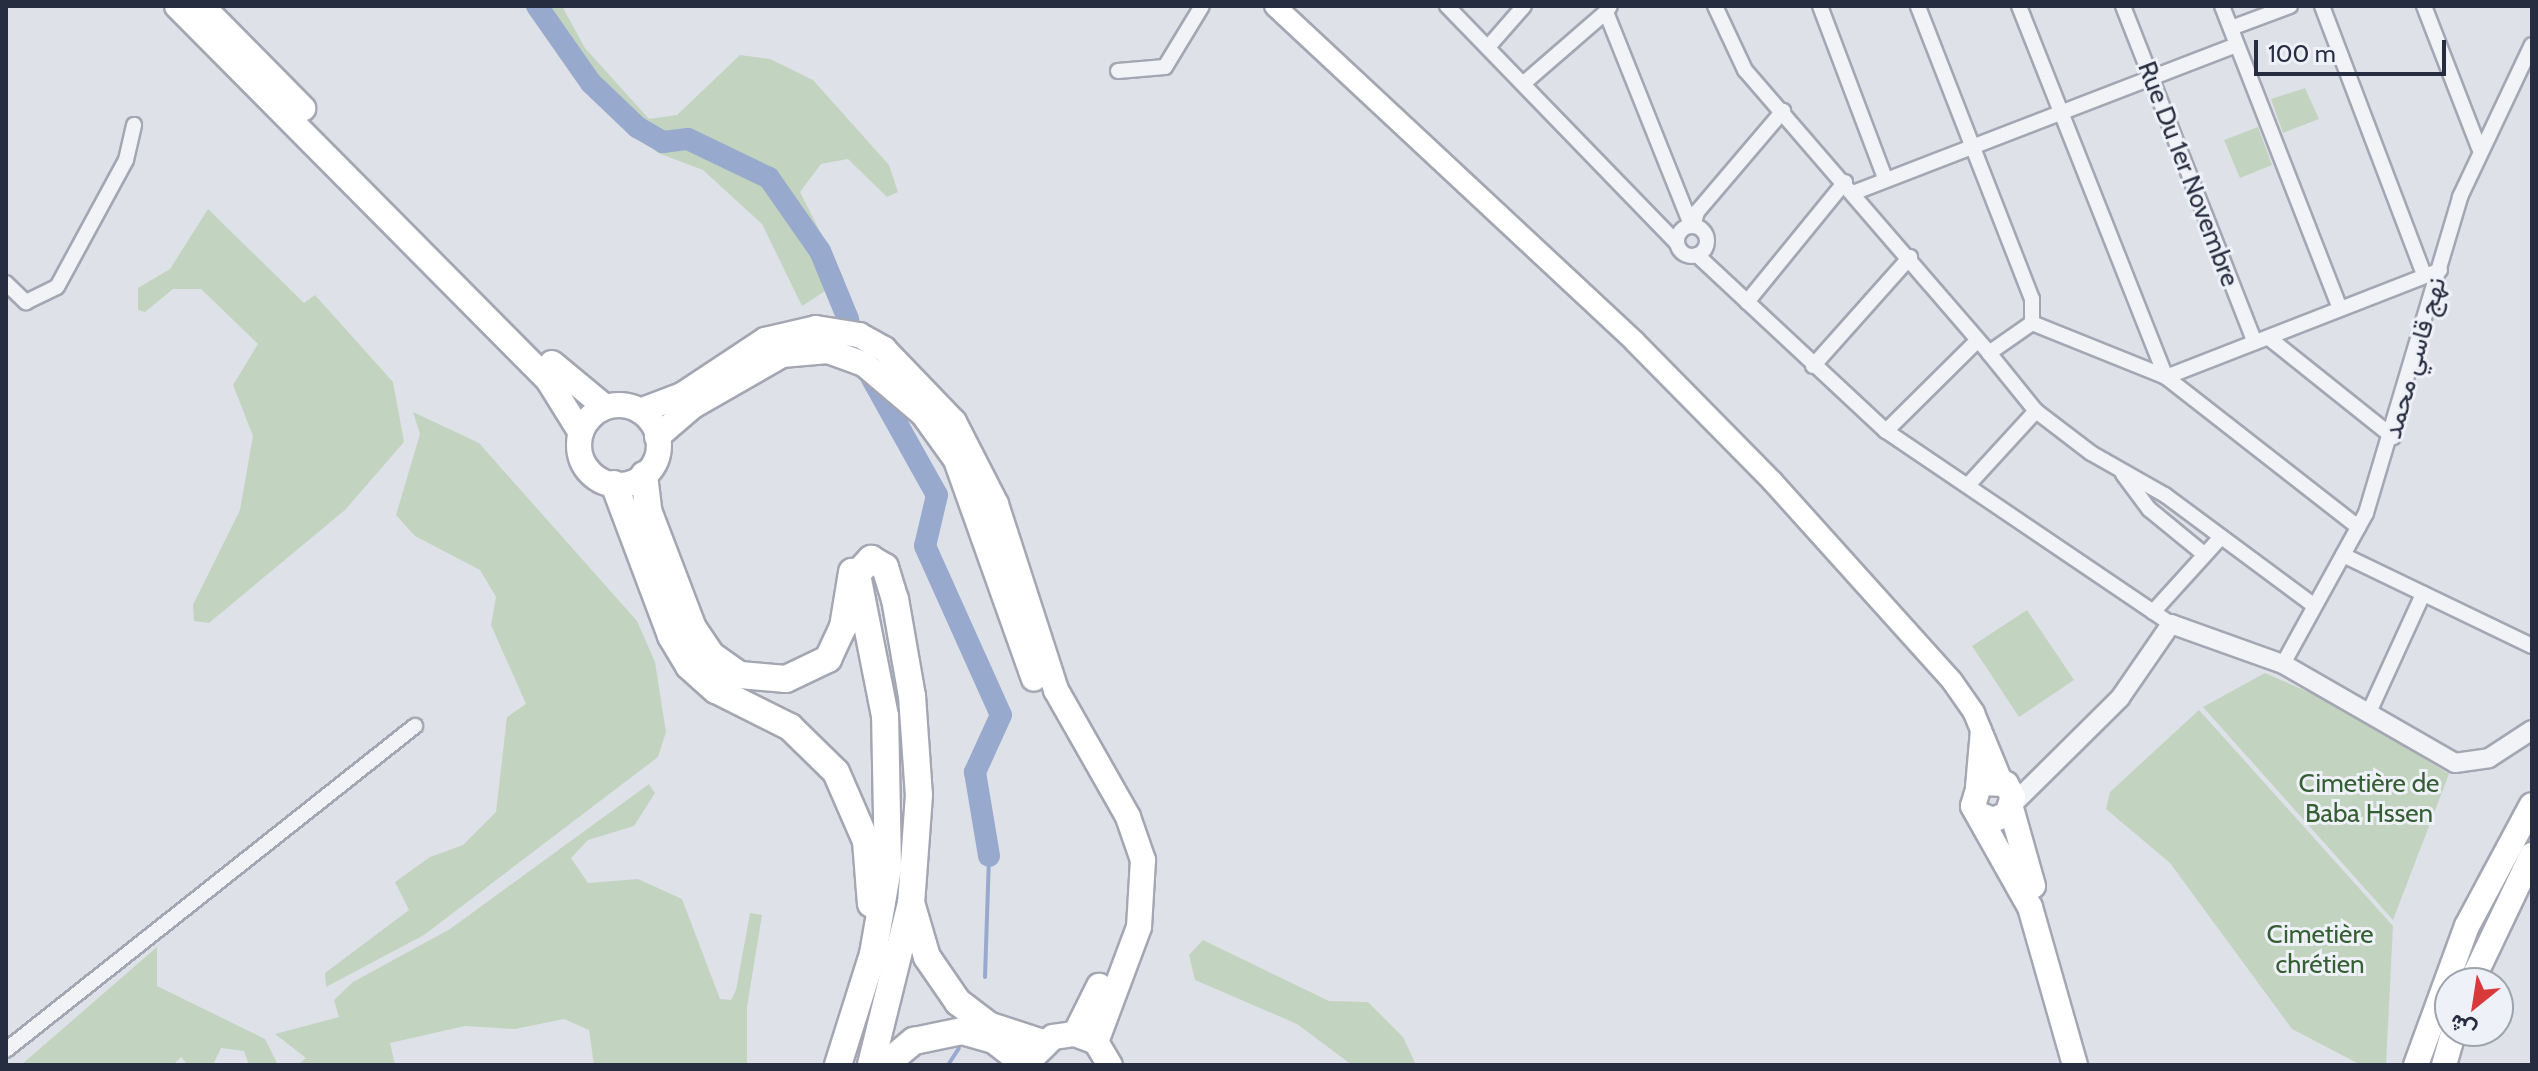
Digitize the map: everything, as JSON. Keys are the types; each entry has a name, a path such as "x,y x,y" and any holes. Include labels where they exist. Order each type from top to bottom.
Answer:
{"highway":[{"path":"644,475 649,513 693,628 711,655 740,675 786,679 828,659 843,627 850,574 871,559 885,567 907,666 919,795 911,903 871,1065"},
{"path":"614,484 671,636 689,666 716,690 790,727 844,784 869,856 873,954"},
{"path":"838,1065 873,954 888,868 891,768 858,568"},
{"path":"911,903 927,957 958,1002 1033,1058"},
{"path":"885,1065 914,1041 962,1031 994,1040 1033,1058"}],"main road":[{"path":"177,6 548,380 581,433 584,464 614,484 644,475 656,459 657,437 640,411"},
{"path":"202,6 566,377 605,407 640,411 682,395 765,340 816,328 859,335 884,349 947,413 996,504 1056,690 1128,817 1143,860 1139,927 1085,1038 1033,1058"},
{"path":"1275,6 1725,431 1952,681 1981,730 2012,807 2084,1065"},
{"path":"657,437 693,406 772,359 816,350 852,358 874,371 946,444 965,478 1029,667 1127,856 1128,914 1085,1038"},
{"path":"581,433 605,407"},
{"path":"1981,730 1972,801 2030,907 2075,1065"},
{"path":"1976,787 2002,781"},
{"path":"2416,1065 2456,949 2532,805"},
{"path":"1978,814 1993,820 2012,807"},
{"path":"2479,967 2532,855"},
{"path":"1085,1038 1110,1065"}],"street":[{"path":"1118,71 1165,67 1202,6"},
{"path":"1447,6 1489,46 1677,243 1682,252 1697,255 1886,431 1969,484 2153,612 2171,624 2283,664 2370,710 2455,763 2489,758 2532,730"},
{"path":"1489,46 1524,6"},
{"path":"1715,6 1745,70 1910,257 2036,411 2221,537 2313,605"},
{"path":"1820,6 1885,178"},
{"path":"1918,6 2032,299 2032,323"},
{"path":"2019,6 2166,377"},
{"name":"Rue Du 1er Novembre","path":"2123,6 2262,340"},
{"path":"2222,6 2340,309"},
{"path":"2231,28 2290,6"},
{"path":"2424,6 2479,148"},
{"path":"2329,8 2424,275"},
{"path":"1524,83 1608,9 1692,226 1706,236 1697,255"},
{"path":"1747,302 1849,188 1885,178 2236,45"},
{"name":"نهج قاسي محمد","path":"2283,664 2358,527 2393,437 2440,270 2479,148 2532,45"},
{"path":"1677,243 1680,231 1692,226 1697,212 1783,111"},
{"path":"6,283 26,302 57,287 126,160 134,125"},
{"path":"1813,366 1910,257"},
{"path":"2166,377 2440,270"},
{"path":"2032,323 2166,377 2358,527"},
{"path":"1989,353 2032,323"},
{"path":"1886,431 1978,340"},
{"path":"2262,340 2393,437"},
{"path":"1969,484 2036,411"},
{"path":"2116,466 2149,509 2205,555"},
{"path":"2153,612 2221,537"},
{"path":"2343,555 2532,646"},
{"path":"2370,710 2423,594"},
{"path":"2012,807 2054,760 2120,698 2171,624"},
{"path":"6,1050 415,726"},
{"path":"2002,781 2054,760"}],"green space":[{"path":"525,6 562,6 585,48 649,119 677,115 740,55 770,59 813,80 889,165 898,192 887,197 848,159 821,164 800,192 844,279 802,306 762,224 703,170 658,153 578,82"},
{"path":"2305,88 2319,119 2283,133 2271,99"},
{"path":"2258,127 2272,165 2240,178 2224,140"},
{"path":"208,209 304,303 315,295 393,382 404,442 345,510 209,623 194,621 193,605 240,510 253,436 233,385 258,344 201,289 173,289 145,312 138,310 138,288 170,269"},
{"path":"413,412 479,443 637,621 655,662 666,732 658,757 424,935 326,987 325,973 409,910 395,882 430,857 463,845 496,812 507,717 526,704 491,625 496,597 480,570 415,536 396,515 420,434"},
{"path":"2027,610 2074,680 2019,717 1972,646"},
{"name":"Cimetière de Baba Hssen","path":"2265,673 2336,704 2449,774 2393,920 2203,707"},
{"name":"Cimetière chrétien","path":"2199,710 2393,926 2386,1065 2361,1065 2292,1029 2170,863 2106,809 2110,792"},
{"path":"649,784 655,793 634,826 588,840 571,858 588,883 638,879 682,899 720,999 731,1000 736,990 750,913 762,915 747,1007 747,1065 594,1065 589,1030 564,1019 515,1029 465,1026 390,1043 395,1065 297,1065 306,1058 275,1034 339,1017 334,1000 353,982 450,929"},
{"path":"1203,940 1329,1001 1368,1002 1403,1037 1416,1065 1352,1065 1297,1024 1195,980 1189,955"},
{"path":"157,947 157,986 265,1039 278,1065 249,1065 244,1051 221,1048 213,1065 188,1065 181,1057 173,1065 21,1065"}],"waterway":[{"path":"537,6 591,83 637,127 663,142 688,139 769,178 820,251 848,319"},
{"path":"871,377 937,495 925,546 1001,715 975,772 989,856"},
{"path":"985,977 989,856"},
{"path":"948,1065 959,1048"}]}
